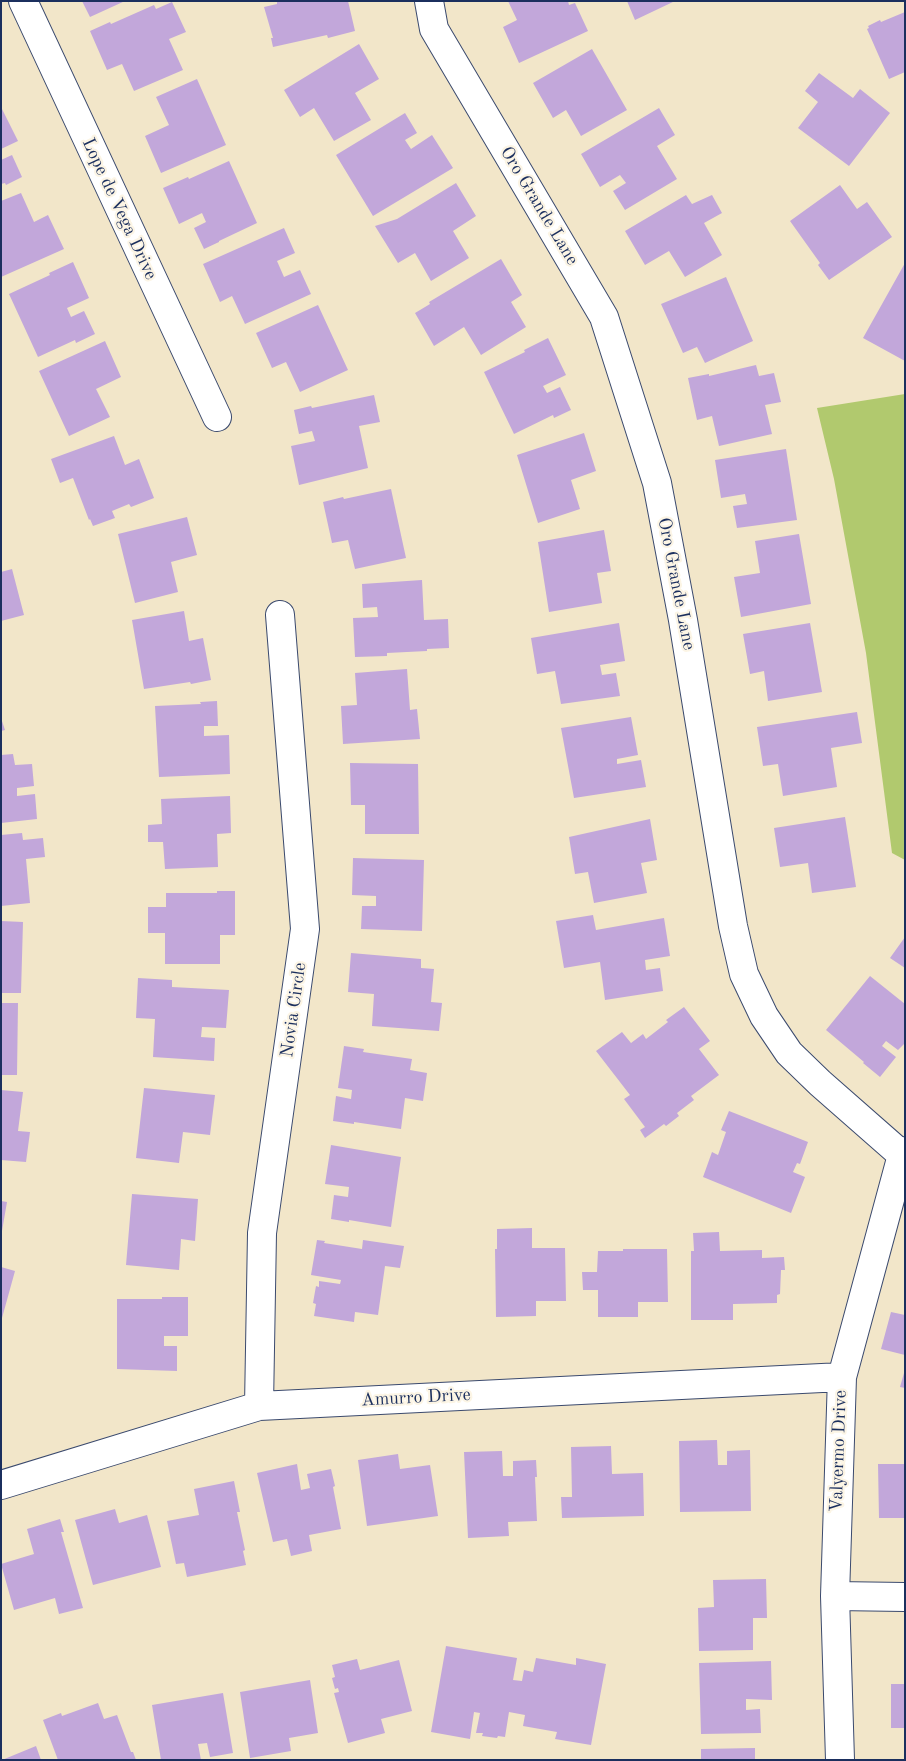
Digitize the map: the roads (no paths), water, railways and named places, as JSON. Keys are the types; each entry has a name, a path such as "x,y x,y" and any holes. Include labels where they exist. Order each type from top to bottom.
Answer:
{"street":[{"name":"Lope de Vega Drive","path":"23,1 217,417"},
{"name":"Oro Grande Lane","path":"430,1 434,29 604,317 607,326 657,482 683,620 734,926 744,974 764,1016 789,1053 820,1083 903,1153"},
{"name":"Novia Circle","path":"259,1406 262,1233 305,929 280,615"},
{"name":"Valyermo Drive","path":"840,1760 835,1596 842,1377 903,1153"},
{"name":"Amurro Drive","path":"1,1485 259,1406 842,1377"},
{"path":"835,1596 905,1597"}]}
